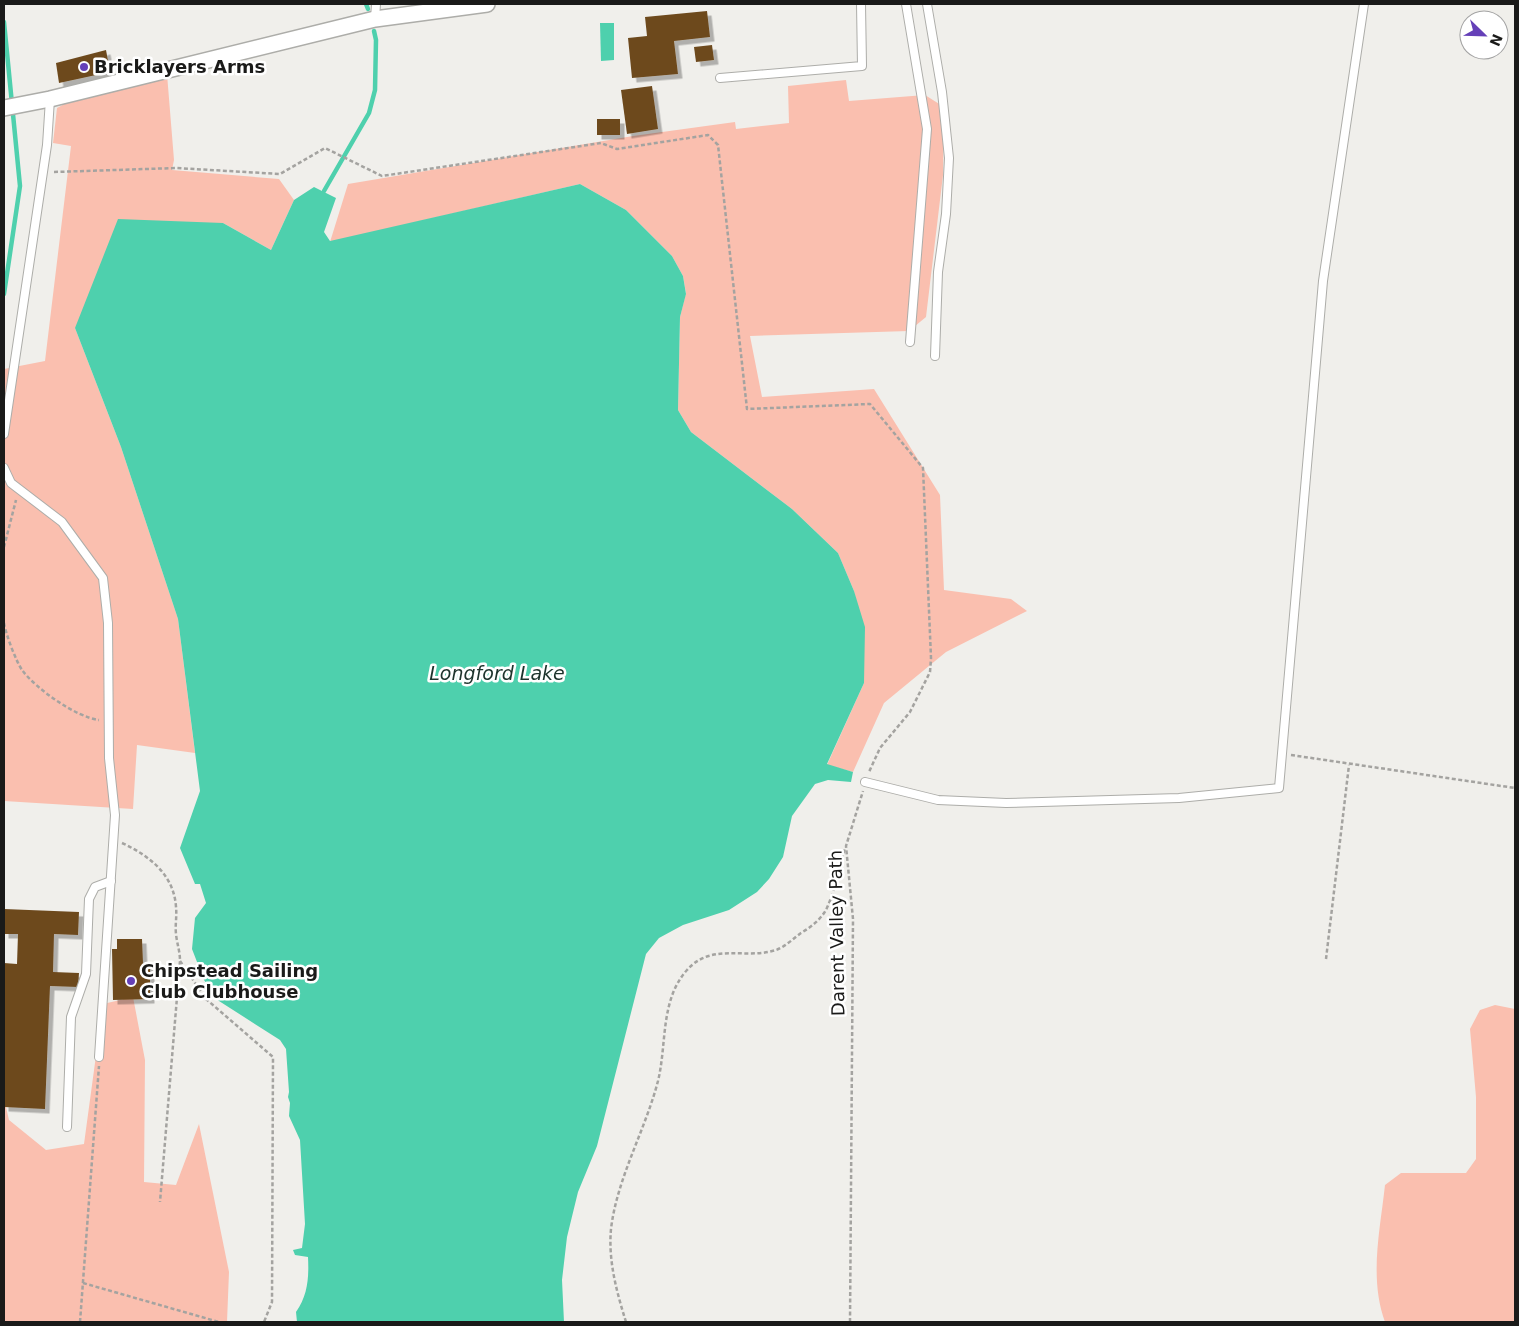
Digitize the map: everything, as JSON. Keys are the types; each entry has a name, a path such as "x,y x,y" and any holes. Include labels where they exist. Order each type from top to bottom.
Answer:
{"street":[{"path":"11,107 375,19 487,4"}],"lane":[{"path":"375,19 376,4"},
{"path":"720,78 862,66 861,4"},
{"path":"906,4 927,128 924,187 910,342"},
{"path":"927,4 942,92 949,158 946,214 938,272 935,356"},
{"path":"865,782 909,794 961,802 1006,803 1179,798 1279,788 1323,281 1364,4"},
{"path":"4,434 42,172 50,99"},
{"path":"4,468 11,483 62,522 103,578 108,623 109,721 114,839 99,1057"},
{"path":"67,1128 71,1017 86,974 89,899 95,887 111,881"}],"path":[{"name":"Darent Valley Path","path":"42,172 177,168 280,174 324,148 382,176 601,144 617,149 708,135 718,145 747,409 870,404 922,468 931,658 930,672 910,712 880,748 865,782 846,846 853,919 850,1322"},
{"path":"4,547 19,488"},
{"path":"4,623 22,670 52,698 93,719 109,721"},
{"path":"1282,754 1515,788"},
{"path":"1326,959 1349,765"},
{"path":"114,839 153,862 168,878 174,892 176,907 176,935 180,961 160,1202"},
{"path":"626,1322 617,1294 611,1255 611,1230 617,1201 658,1081 667,1009 674,988 688,969 704,957 723,952 761,953 778,950 815,924 826,910 846,846"},
{"path":"180,961 206,999 273,1057 272,1302 264,1322"},
{"path":"80,1322 99,1057"},
{"path":"83,1283 219,1322"}],"shaded area":[{"path":"167,74 174,160 172,170 279,179 294,200 271,250 223,223 75,328 121,447 178,619 195,753 137,745 133,809 4,801 4,369 45,361 71,146 53,143 57,108 72,100"},
{"path":"846,80 849,101 925,95 944,107 943,175 926,317 909,331 750,336 762,397 874,389 940,495 944,590 1011,599 1027,611 946,652 884,703 853,772 827,765 864,683 854,591 838,553 792,509 691,432 678,410 680,317 686,293 683,276 672,256 626,210 580,184 330,242 348,184 633,136 735,122 736,129 789,123 788,86"},
{"path":"133,997 145,1060 144,1182 176,1185 199,1124 229,1272 227,1322 4,1322 4,1099 9,1120 46,1150 84,1144 103,1004"},
{"path":"1495,1005 1515,1009 1515,1322 1385,1322 1378,1288 1377,1254 1385,1185 1401,1173 1466,1173 1476,1159 1476,1097 1470,1029 1480,1010"}],"water":[{"path":"600,23 614,23 614,60 601,61"},
{"name":"Longford Lake","path":"580,184 626,210 672,256 683,276 686,294 680,317 678,410 691,432 792,509 838,553 854,591 865,627 864,683 827,764 853,772 851,782 828,780 815,784 792,816 783,857 769,879 757,892 729,910 683,925 659,938 646,954 597,1146 578,1192 567,1237 562,1280 564,1322 297,1322 296,1312 307,1286 308,1257 295,1255 293,1250 302,1248 305,1224 300,1140 289,1116 290,1103 288,1097 286,1049 280,1040 219,1001 204,980 192,949 195,918 206,903 200,884 195,884 180,848 200,791 178,619 121,447 75,328 118,219 223,223 271,250 294,200 314,187 336,198 324,232 330,241"}],"building":[{"path":"707,11 710,37 674,41 678,74 632,78 628,38 647,36 645,17"},
{"path":"712,45 714,60 696,62 694,47"},
{"path":"106,50 110,72 59,83 56,63"},
{"path":"652,86 658,129 627,134 621,90"},
{"path":"597,119 620,119 620,135 597,135"},
{"path":"4,909 79,912 78,935 54,934 53,972 79,973 78,987 50,986 45,1109 4,1107 4,963 17,964 18,934 4,934"},
{"name":"Chipstead Sailing Club Clubhouse","path":"117,939 142,939 143,963 150,963 150,999 113,1000 112,949 117,949"}],"waterway":[{"path":"366,4 368,9"},
{"path":"4,22 20,186 4,294"},
{"path":"324,191 369,113 375,90 376,40 374,31"}],"place":[{"name":"Bricklayers Arms","path":"84,67"},
{"name":"Chipstead Sailing Club Clubhouse","path":"131,981"}]}
